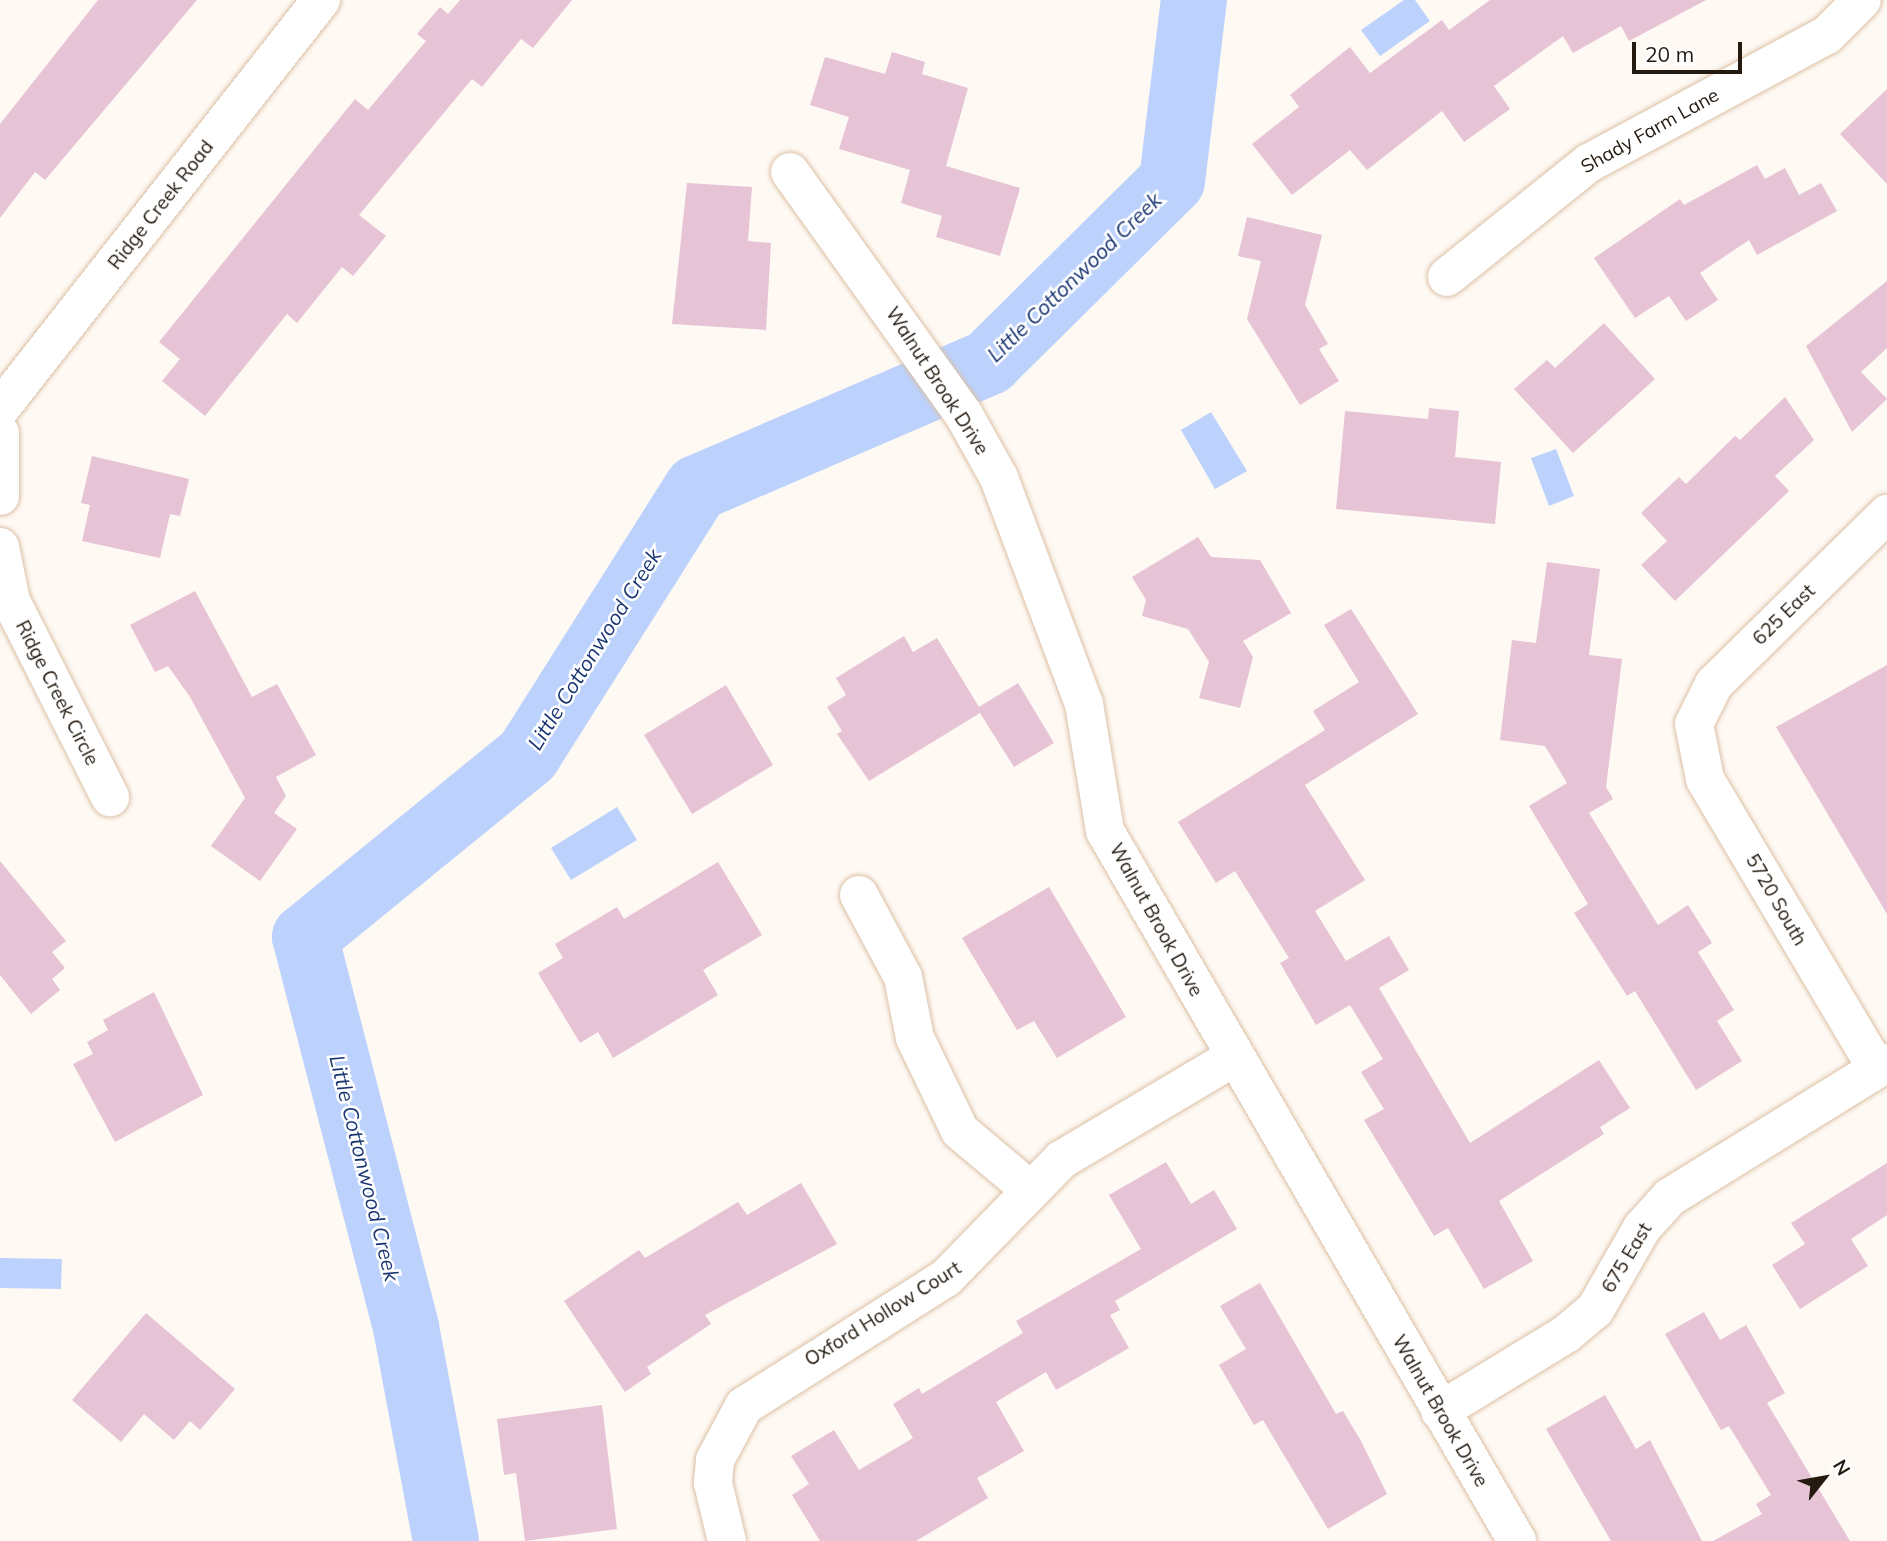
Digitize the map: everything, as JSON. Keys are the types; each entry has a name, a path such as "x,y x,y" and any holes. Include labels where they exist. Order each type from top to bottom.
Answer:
{"street":[{"name":"Ridge Creek Road","path":"0,409 321,0"},
{"name":"Shady Farm Lane","path":"1447,277 1589,163 1827,35 1862,0"},
{"name":"Walnut Brook Drive","path":"790,172 964,415 999,478 1084,704 1105,831 1233,1058 1517,1541"},
{"path":"0,433 0,496"},
{"name":"625 East","path":"1694,724 1714,684 1887,514"},
{"name":"Ridge Creek Circle","path":"0,547 10,601 110,797"},
{"name":"5720 South","path":"1694,724 1705,779 1882,1066"},
{"path":"859,895 894,954 915,1038 960,1131 1028,1188"},
{"name":"Oxford Hollow Court","path":"727,1541 713,1483 715,1460 744,1406 946,1278 976,1253 1028,1188 1061,1160 1233,1058"},
{"name":"675 East","path":"1440,1411 1566,1335 1595,1310 1642,1228 1670,1197 1882,1066"}],"water":[{"path":"1404,0 1415,0 1430,21 1380,56 1361,30"},
{"path":"1211,412 1247,471 1215,489 1181,430"},
{"path":"1556,449 1574,496 1549,506 1531,458"},
{"path":"617,807 637,840 571,880 551,848"},
{"path":"0,1258 62,1259 61,1289 0,1288"}],"building":[{"path":"98,0 197,0 45,180 35,172 0,218 0,124"},
{"path":"460,0 572,0 533,48 521,39 482,87 472,79 359,215 386,236 353,276 342,267 297,323 287,314 205,416 162,381 180,359 159,342 355,99 368,110 426,41 417,34 440,7 448,14"},
{"path":"1490,0 1706,0 1629,41 1621,26 1573,53 1563,36 1494,86 1510,109 1464,142 1442,111 1367,170 1350,150 1292,195 1252,144 1299,107 1290,95 1350,47 1370,73 1442,20 1449,30"},
{"path":"892,52 925,62 922,74 968,88 946,166 1020,188 1000,256 936,237 942,216 901,203 910,170 839,149 849,117 810,105 825,57 885,74"},
{"path":"1887,89 1887,184 1840,134"},
{"path":"1757,165 1765,179 1785,168 1799,195 1821,183 1837,211 1757,255 1749,240 1700,273 1718,300 1686,321 1669,296 1635,318 1594,258 1680,199 1684,205"},
{"path":"687,183 752,187 748,241 771,243 766,330 672,324"},
{"path":"1247,217 1322,235 1305,305 1328,344 1319,349 1339,381 1300,405 1247,319 1261,261 1238,256"},
{"path":"1887,281 1887,348 1861,372 1887,399 1852,432 1806,346"},
{"path":"1604,323 1655,379 1573,453 1514,389 1547,360 1555,368"},
{"path":"1785,397 1814,440 1775,476 1789,491 1675,601 1641,565 1667,541 1641,513 1679,477 1686,484 1735,436 1740,440"},
{"path":"1429,408 1459,411 1455,457 1501,462 1495,524 1336,509 1345,411 1428,419"},
{"path":"92,456 189,479 180,516 170,514 160,558 82,541 90,505 81,503"},
{"path":"1198,537 1211,557 1260,560 1291,613 1243,641 1253,657 1240,708 1199,698 1209,662 1188,629 1142,616 1146,600 1132,577"},
{"path":"1547,562 1600,569 1589,655 1622,659 1606,787 1613,799 1589,813 1658,925 1688,905 1712,943 1698,952 1734,1010 1717,1021 1742,1061 1696,1090 1635,991 1627,996 1574,913 1588,904 1529,806 1567,783 1545,746 1500,740 1512,640 1536,643"},
{"path":"195,591 252,697 277,684 316,755 276,777 286,796 274,813 297,829 260,881 211,846 245,798 190,697 168,666 155,672 130,625"},
{"path":"1351,609 1418,714 1305,785 1365,880 1315,911 1346,961 1389,936 1409,970 1379,988 1470,1143 1599,1060 1630,1108 1600,1127 1604,1134 1499,1201 1533,1261 1484,1289 1448,1228 1434,1236 1364,1120 1384,1109 1361,1072 1383,1059 1350,1005 1316,1025 1280,963 1289,958 1235,871 1216,883 1178,822 1325,730 1313,711 1359,682 1324,625"},
{"path":"904,636 913,652 937,638 979,707 1018,683 1054,743 1014,767 980,713 869,781 837,734 842,731 827,707 846,695 836,678"},
{"path":"1887,665 1887,914 1776,727"},
{"path":"726,685 773,765 692,814 644,735"},
{"path":"0,861 66,941 52,952 65,968 52,979 60,990 31,1014 0,975"},
{"path":"718,862 762,935 703,970 718,995 613,1058 598,1032 580,1043 538,973 563,958 555,944 617,907 624,919"},
{"path":"1049,887 1126,1017 1057,1058 1034,1021 1017,1030 962,938"},
{"path":"154,992 203,1095 115,1142 73,1064 93,1054 87,1042 108,1030 103,1020"},
{"path":"1166,1162 1191,1204 1214,1190 1237,1229 1115,1301 1120,1310 1110,1315 1129,1348 1056,1390 1046,1372 996,1402 1024,1451 977,1478 988,1498 916,1541 820,1541 792,1495 809,1484 791,1456 834,1430 859,1470 913,1438 893,1404 919,1388 922,1394 1023,1333 1016,1321 1141,1249 1109,1195"},
{"path":"1887,1163 1887,1215 1851,1239 1868,1266 1800,1309 1772,1265 1805,1244 1791,1223"},
{"path":"801,1183 837,1244 705,1315 711,1324 647,1367 651,1374 625,1392 564,1301 639,1250 645,1258 738,1202 747,1215"},
{"path":"1260,1283 1336,1414 1343,1411 1387,1494 1328,1529 1263,1420 1254,1425 1219,1365 1246,1349 1220,1306"},
{"path":"1704,1312 1720,1340 1746,1325 1785,1393 1767,1403 1850,1541 1713,1541 1762,1514 1756,1504 1771,1495 1729,1426 1721,1430 1665,1334"},
{"path":"146,1313 235,1389 200,1430 190,1421 174,1440 144,1414 121,1442 72,1400"},
{"path":"1605,1395 1636,1449 1650,1440 1702,1541 1611,1541 1546,1429"},
{"path":"602,1405 617,1529 525,1541 516,1473 504,1475 497,1419"}],"waterway":[{"name":"Little Cottonwood Creek","path":"446,1541 406,1327 305,937 528,755 697,488 989,362 1172,181 1194,0"}]}
